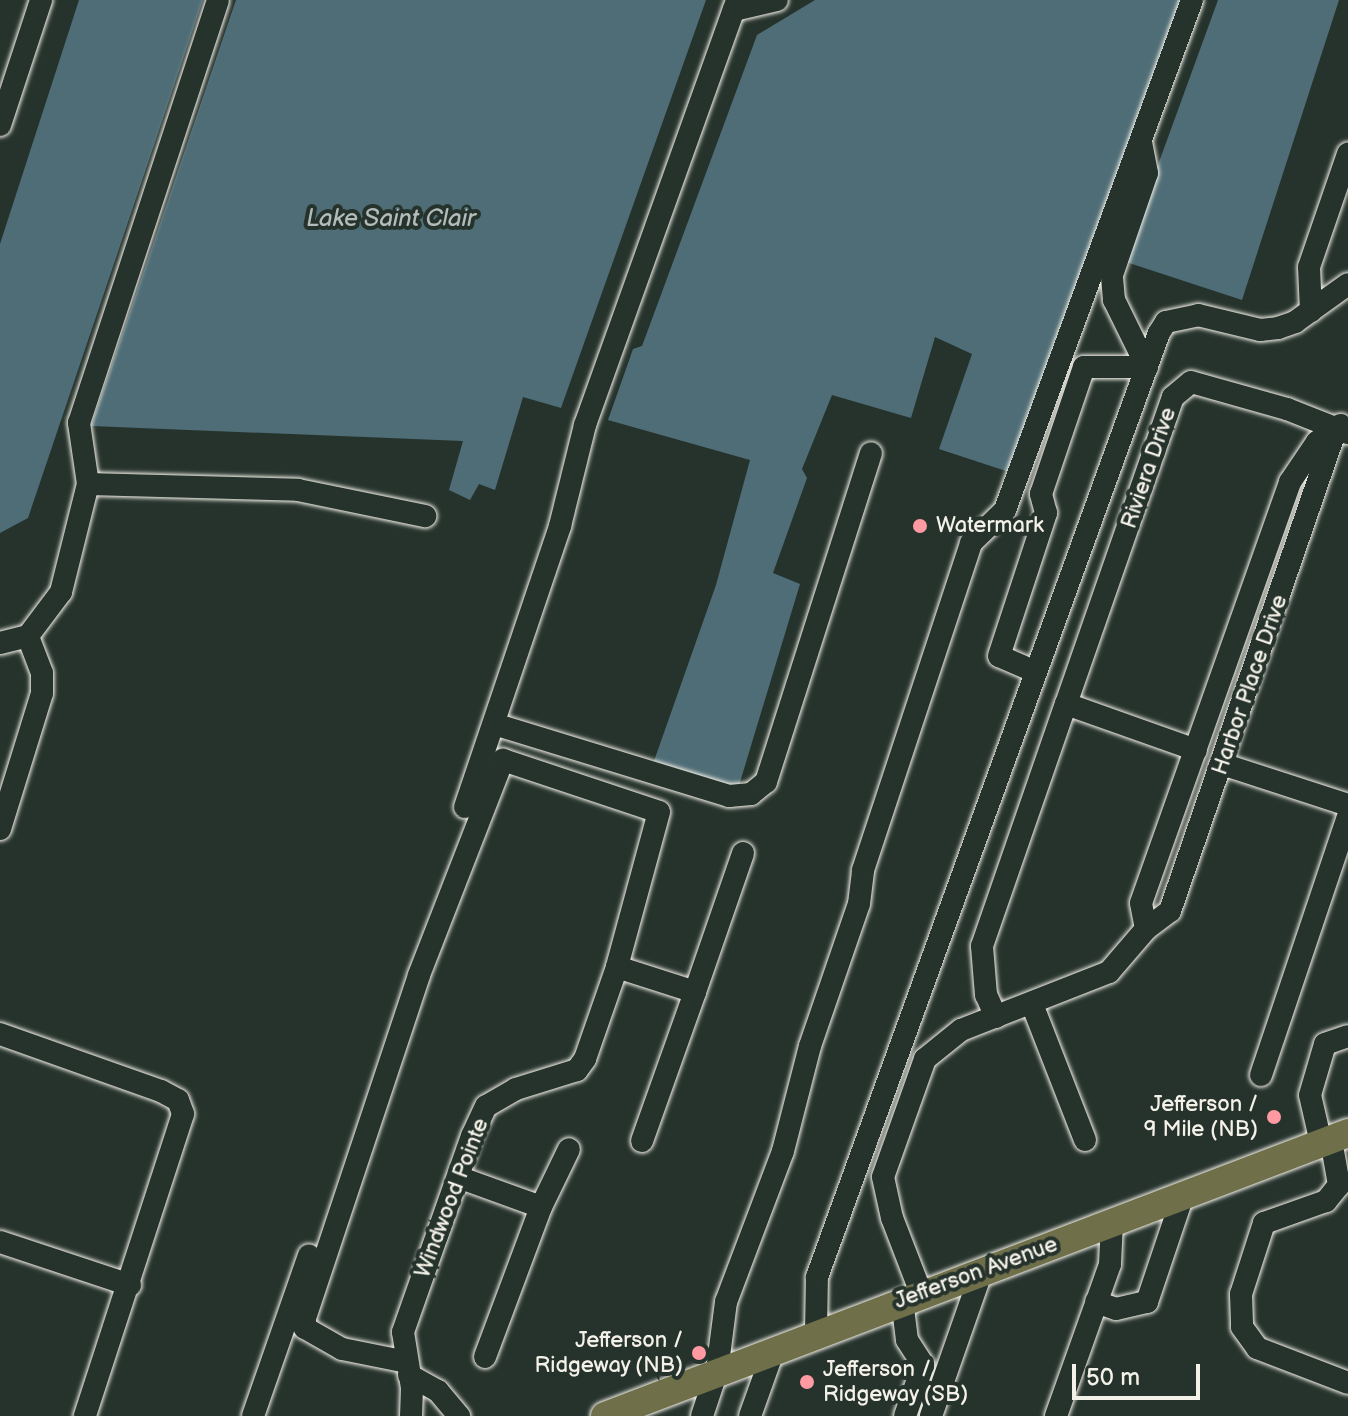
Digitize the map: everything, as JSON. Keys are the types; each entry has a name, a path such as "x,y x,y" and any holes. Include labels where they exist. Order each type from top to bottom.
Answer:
{"main road":[{"name":"Jefferson Avenue","path":"605,1416 816,1332 1334,1139"}],"street":[{"path":"0,125 41,0"},
{"path":"0,643 28,636 61,592 88,484 79,423 218,0"},
{"path":"253,1416 505,692 560,526 585,425 735,5 777,0"},
{"path":"702,1416 717,1371 726,1302 783,1151 810,1046 859,904 863,870 971,543 1005,510 1192,0"},
{"path":"1140,141 1147,173 1112,275 1114,300 1147,367"},
{"path":"1311,311 1309,267 1348,154"},
{"path":"816,1332 817,1277 1159,333 1177,318 1198,315 1260,330 1295,322 1348,284"},
{"path":"1036,672 999,656 1046,513 1041,494 1084,367 1147,367"},
{"name":"Riviera Drive","path":"996,1017 986,995 982,946 1181,389 1191,382 1209,386 1344,427"},
{"path":"905,1416 923,1365 907,1340 912,1296 883,1177 925,1059 961,1030 1109,972 1130,954 1146,929 1141,903 1290,482 1317,442 1344,427"},
{"name":"Harbor Place Drive","path":"1146,929 1170,911 1344,427"},
{"path":"494,724 729,796 751,794 766,782 871,453"},
{"path":"88,484 298,490 425,516"},
{"path":"0,829 42,693 42,673 28,636"},
{"path":"505,692 521,732"},
{"path":"1066,704 1196,750"},
{"name":"Windwood Pointe","path":"408,1368 342,1349 305,1328 305,1318 419,975 494,771 503,760 524,764 659,812 617,967 577,1070 516,1089 486,1106 403,1332 408,1368 411,1416"},
{"path":"1222,764 1348,805"},
{"path":"1261,1075 1348,817"},
{"path":"642,1141 743,853"},
{"path":"617,967 695,992"},
{"path":"1032,1004 1085,1140"},
{"path":"0,1034 178,1100 183,1114 180,1134 85,1416"},
{"path":"1348,1036 1325,1044 1310,1095 1334,1139 1343,1184 1326,1201 1264,1223 1241,1294 1242,1327 1257,1348 1348,1383"},
{"path":"485,1357 541,1207 569,1149"},
{"path":"458,1177 541,1207"},
{"path":"1096,1302 1116,1309 1147,1302 1183,1195"},
{"path":"1056,1416 1110,1264 1112,1222"},
{"path":"0,1242 130,1285"},
{"path":"931,1416 982,1270"},
{"path":"750,1416 774,1349"},
{"path":"408,1368 438,1391 459,1416"}],"water":[{"path":"79,0 203,0 28,518 0,533 0,244"},
{"name":"Lake Saint Clair","path":"236,0 706,0 561,408 523,397 495,490 479,484 470,500 449,490 463,441 91,426"},
{"path":"815,0 1184,0 1012,473 939,449 972,354 935,337 911,418 832,395 802,469 807,478 773,573 800,584 737,792 654,761 716,585 750,460 608,420 633,349 642,346 757,35"},
{"path":"1218,0 1339,0 1242,300 1123,261"}],"place":[{"name":"Watermark","path":"920,526"},
{"name":"Jefferson / 9 Mile (NB)","path":"1274,1117"},
{"name":"Jefferson / Ridgeway (NB)","path":"699,1353"},
{"name":"Jefferson / Ridgeway (SB)","path":"807,1382"}]}
